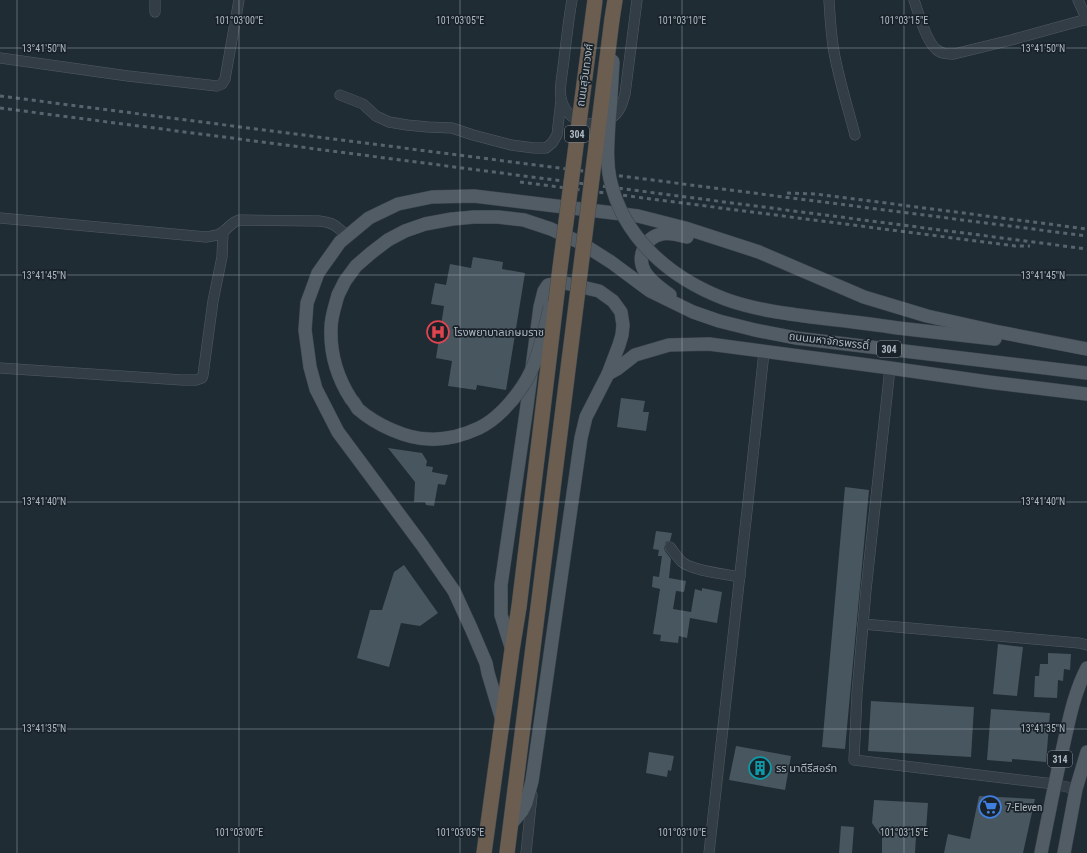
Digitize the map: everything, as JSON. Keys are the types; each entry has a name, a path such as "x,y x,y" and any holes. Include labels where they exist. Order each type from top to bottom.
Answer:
{"highway":[{"name":"ถนนสุวินทวงศ์","path":"484,853 519,607 560,268 595,0"},
{"path":"507,853 615,0"}],"main road":[{"path":"612,19 614,42 607,156 610,179 616,198 626,220 637,237 649,252 681,277 725,299 750,307 778,312 898,328 1087,349"},
{"path":"502,720 486,663 472,628 454,591 422,545 338,432 316,389 310,367 305,330 307,303 318,273 340,242 369,218 398,204 432,197 474,196 638,216 685,228 759,252 864,298 927,316 1087,349"},
{"path":"560,268 534,366 523,386 511,401 496,416 480,428 464,434 446,438 428,440 408,436 389,429 373,420 358,408 342,383 334,365 330,326 333,310 345,281 356,266 388,240 405,231 425,224 452,219 498,217 524,220 551,229 581,243 612,262 650,291 693,312"},
{"path":"693,312 654,282 645,272 641,256 643,248 648,241 663,233 671,233 759,252"},
{"path":"511,824 522,811 526,803 532,781 586,417 608,374 622,335 621,312 613,301 599,291 561,282 548,285 544,291 540,307 526,413 500,585 501,615 512,650"},
{"name":"ถนนมหาจักรพรรดิ์","path":"693,312 733,325 796,338 1087,372"},
{"path":"608,374 635,355 669,345 709,344 1087,394"},
{"name":"314","path":"1041,853 1054,784 1072,708 1087,668"},
{"name":"314","path":"1064,853 1076,789 1087,752"}],"street":[{"path":"155,0 155,12"},
{"path":"0,58 128,76 218,86 222,84 225,79 239,0"},
{"path":"340,95 363,104 376,116 389,122 428,127 452,128 511,145 546,148 552,143 557,135 563,66 572,0"},
{"path":"561,98 565,108 571,116 580,122 591,124 601,123 610,119 617,113 623,104 625,94 637,0"},
{"path":"828,0 831,33 838,72 855,135"},
{"path":"914,0 931,44 936,50 944,54 954,54 1087,19 1078,0"},
{"path":"0,218 206,237 223,232 231,224 239,220 320,221 330,222 347,236"},
{"path":"0,368 182,380 196,380 202,378 211,314 222,257 223,232"},
{"path":"709,853 764,352"},
{"path":"890,368 866,590 857,693 854,760 1054,784 1076,789"},
{"path":"670,547 682,561 688,565 740,577"},
{"path":"863,624 1087,645"},
{"path":"526,853 532,781"}],"building":[{"path":"473,257 503,262 502,269 525,273 506,390 477,385 476,390 448,386 452,361 436,358 444,306 431,304 435,283 446,285 450,264 471,268"},
{"path":"621,398 645,401 643,412 649,412 646,431 617,427"},
{"path":"388,448 422,453 427,461 426,466 433,467 432,472 448,475 445,485 438,484 434,506 426,505 425,502 414,502 415,482"},
{"path":"845,487 869,490 845,749 822,747"},
{"path":"656,531 672,533 670,541 666,542 664,548 671,559 669,578 686,581 684,592 676,591 673,609 691,612 695,589 702,591 702,588 722,592 717,623 690,618 687,638 679,636 678,643 660,641 661,635 653,634 660,589 652,587 653,576 659,577 662,556 658,556 659,550 653,549"},
{"path":"404,565 438,613 420,626 401,623 389,667 357,658 370,610 382,610 394,572"},
{"path":"998,644 1023,647 1017,696 993,694"},
{"path":"1048,653 1071,654 1070,670 1064,669 1063,681 1058,680 1057,698 1034,697 1035,676 1039,676 1040,664 1048,664"},
{"path":"871,701 974,707 971,757 868,751"},
{"path":"991,709 1050,713 1046,762 1012,759 1012,762 987,760"},
{"name":"รร มาดีรีสอร์ท","path":"736,746 791,756 785,790 729,780"},
{"path":"649,752 674,756 671,771 668,770 667,777 646,773"},
{"path":"979,796 1035,799 1023,853 944,853 948,834 970,839"},
{"path":"874,800 928,803 926,830 916,836 915,853 882,853 882,837 872,823"},
{"path":"841,826 854,827 852,853 839,853"}],"railway":[{"path":"0,96 1087,236"},
{"path":"0,108 1087,249"},
{"path":"520,182 1015,246 1030,246"},
{"path":"787,193 816,194 1087,229"}],"place":[{"name":"โรงพยาบาลเกษมราช","path":"438,332"},
{"name":"รร มาดีรีสอร์ท","path":"760,768"},
{"name":"7-Eleven","path":"990,807"}]}
